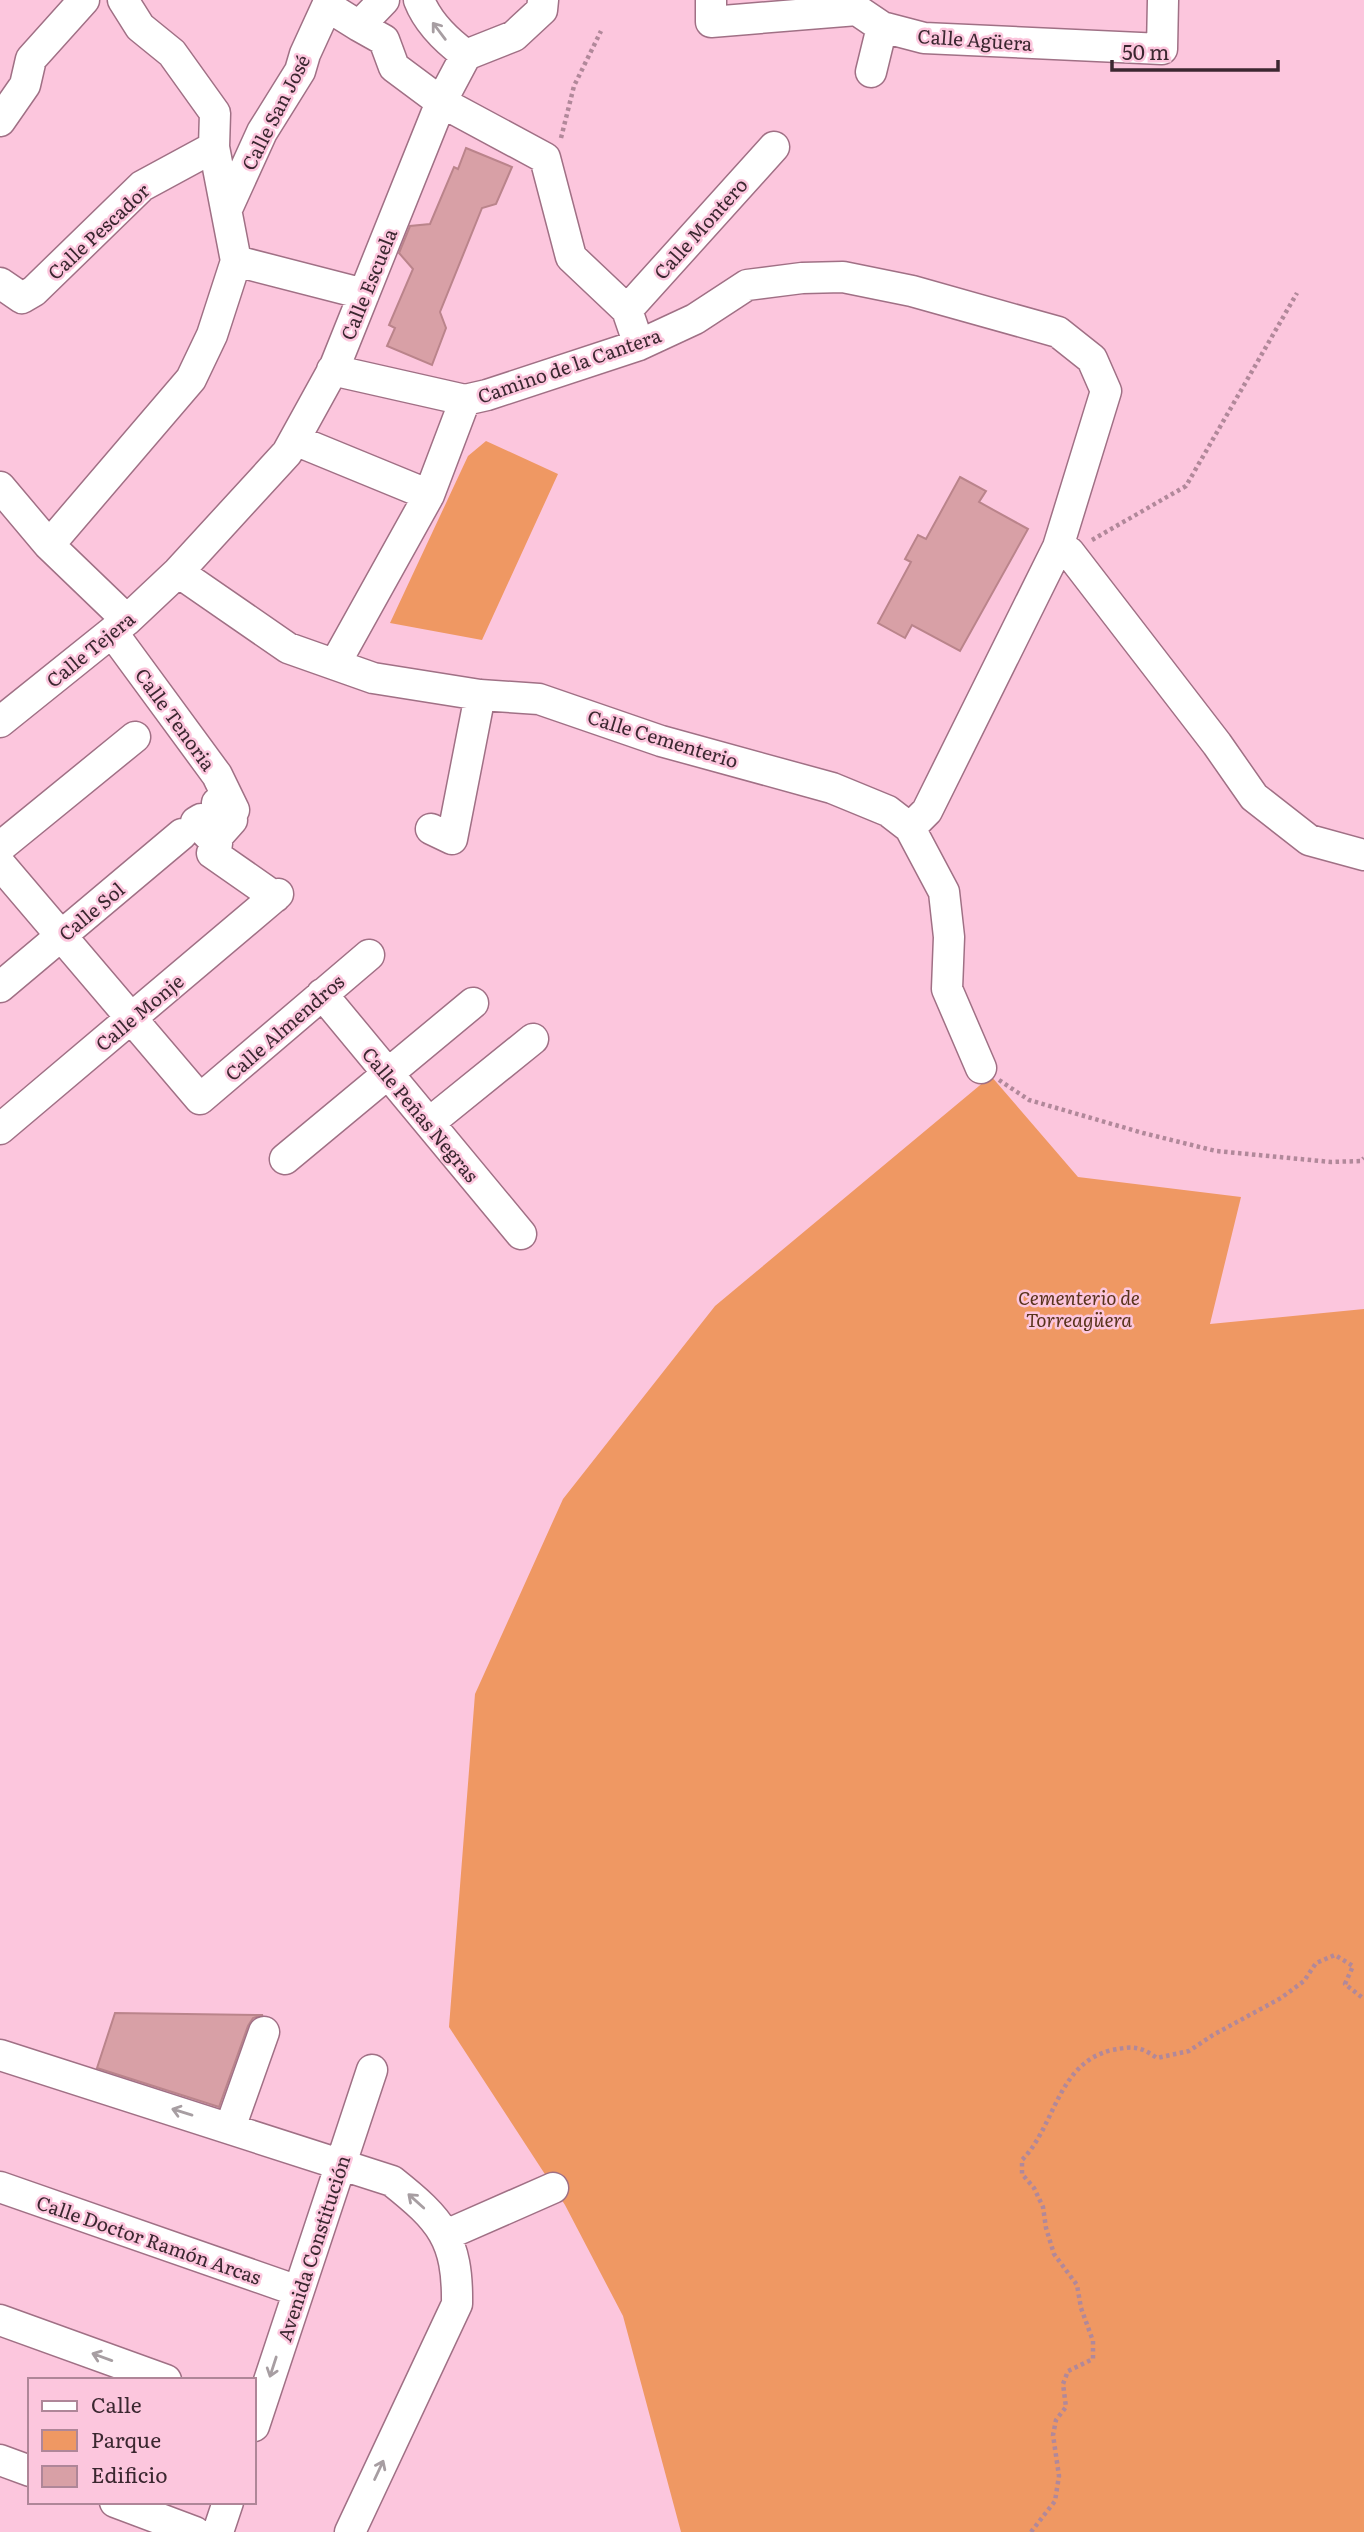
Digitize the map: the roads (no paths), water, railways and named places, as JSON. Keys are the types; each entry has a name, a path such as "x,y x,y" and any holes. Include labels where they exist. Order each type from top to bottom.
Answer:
{"street":[{"path":"0,75 10,74 31,59 84,0"},
{"path":"49,545 191,379 212,335 236,261 214,147 215,113 172,53 140,27 123,0"},
{"path":"359,26 384,0"},
{"path":"419,0 449,43 466,55 514,36 541,10 543,0"},
{"name":"Calle Agüera","path":"711,11 857,9 882,27 924,38 1162,49 1163,0"},
{"name":"Calle San José","path":"229,216 262,132 300,71 304,54 328,3 359,26 384,40 394,67 441,102 545,158 571,257 627,310"},
{"path":"871,72 882,27"},
{"name":"Calle Escuela","path":"178,572 288,453 332,370 441,102 466,55"},
{"path":"0,121 25,85 31,59"},
{"name":"Calle Pescador","path":"11,290 34,292 142,186 214,147"},
{"name":"Calle Montero","path":"627,310 774,147"},
{"path":"236,261 364,294"},
{"name":"Camino de la Cantera","path":"335,664 429,495 465,400 639,345 695,319 747,285 802,278 843,276 912,291 1058,332 1092,359 1106,391 1064,550 927,811 910,828"},
{"path":"627,310 639,345"},
{"path":"332,370 465,400"},
{"path":"295,440 429,495"},
{"name":"Calle Tenoria","path":"5,504 49,545 120,626 217,775 234,810 222,799 217,803 232,820 216,838 201,819 196,822 217,844 212,853 276,896"},
{"path":"1064,550 1217,744 1254,797 1309,840 1364,855"},
{"name":"Calle Tejera","path":"0,722 120,626 178,572"},
{"name":"Calle Cementerio","path":"178,572 288,648 373,678 480,695 539,699 662,741 832,788 888,811 910,828 944,892 949,937 947,989 981,1068"},
{"path":"431,829 452,839 480,695"},
{"path":"0,847 135,737"},
{"name":"Calle Sol","path":"0,987 182,834"},
{"path":"0,864 131,1018"},
{"name":"Calle Monje","path":"4,1121 276,896"},
{"name":"Calle Almendros","path":"131,1018 200,1100 369,956"},
{"name":"Calle Peñas Negras","path":"322,994 521,1234"},
{"path":"285,1159 474,1003"},
{"path":"429,1123 533,1039"},
{"path":"230,2128 264,2032"},
{"path":"0,2055 392,2181 421,2204 446,2235 458,2273 457,2304 350,2532"},
{"name":"Avenida Constitución","path":"256,2414 372,2070"},
{"name":"Calle Doctor Ramón Arcas","path":"0,2187 298,2291"},
{"path":"446,2235 553,2188"},
{"path":"0,2320 160,2378"},
{"path":"0,2460 28,2470"},
{"path":"120,2504 195,2532"},
{"path":"218,2532 227,2504"}],"park label":[{"name":"Cementerio de Torreagüera","path":"1079,1308"}]}
